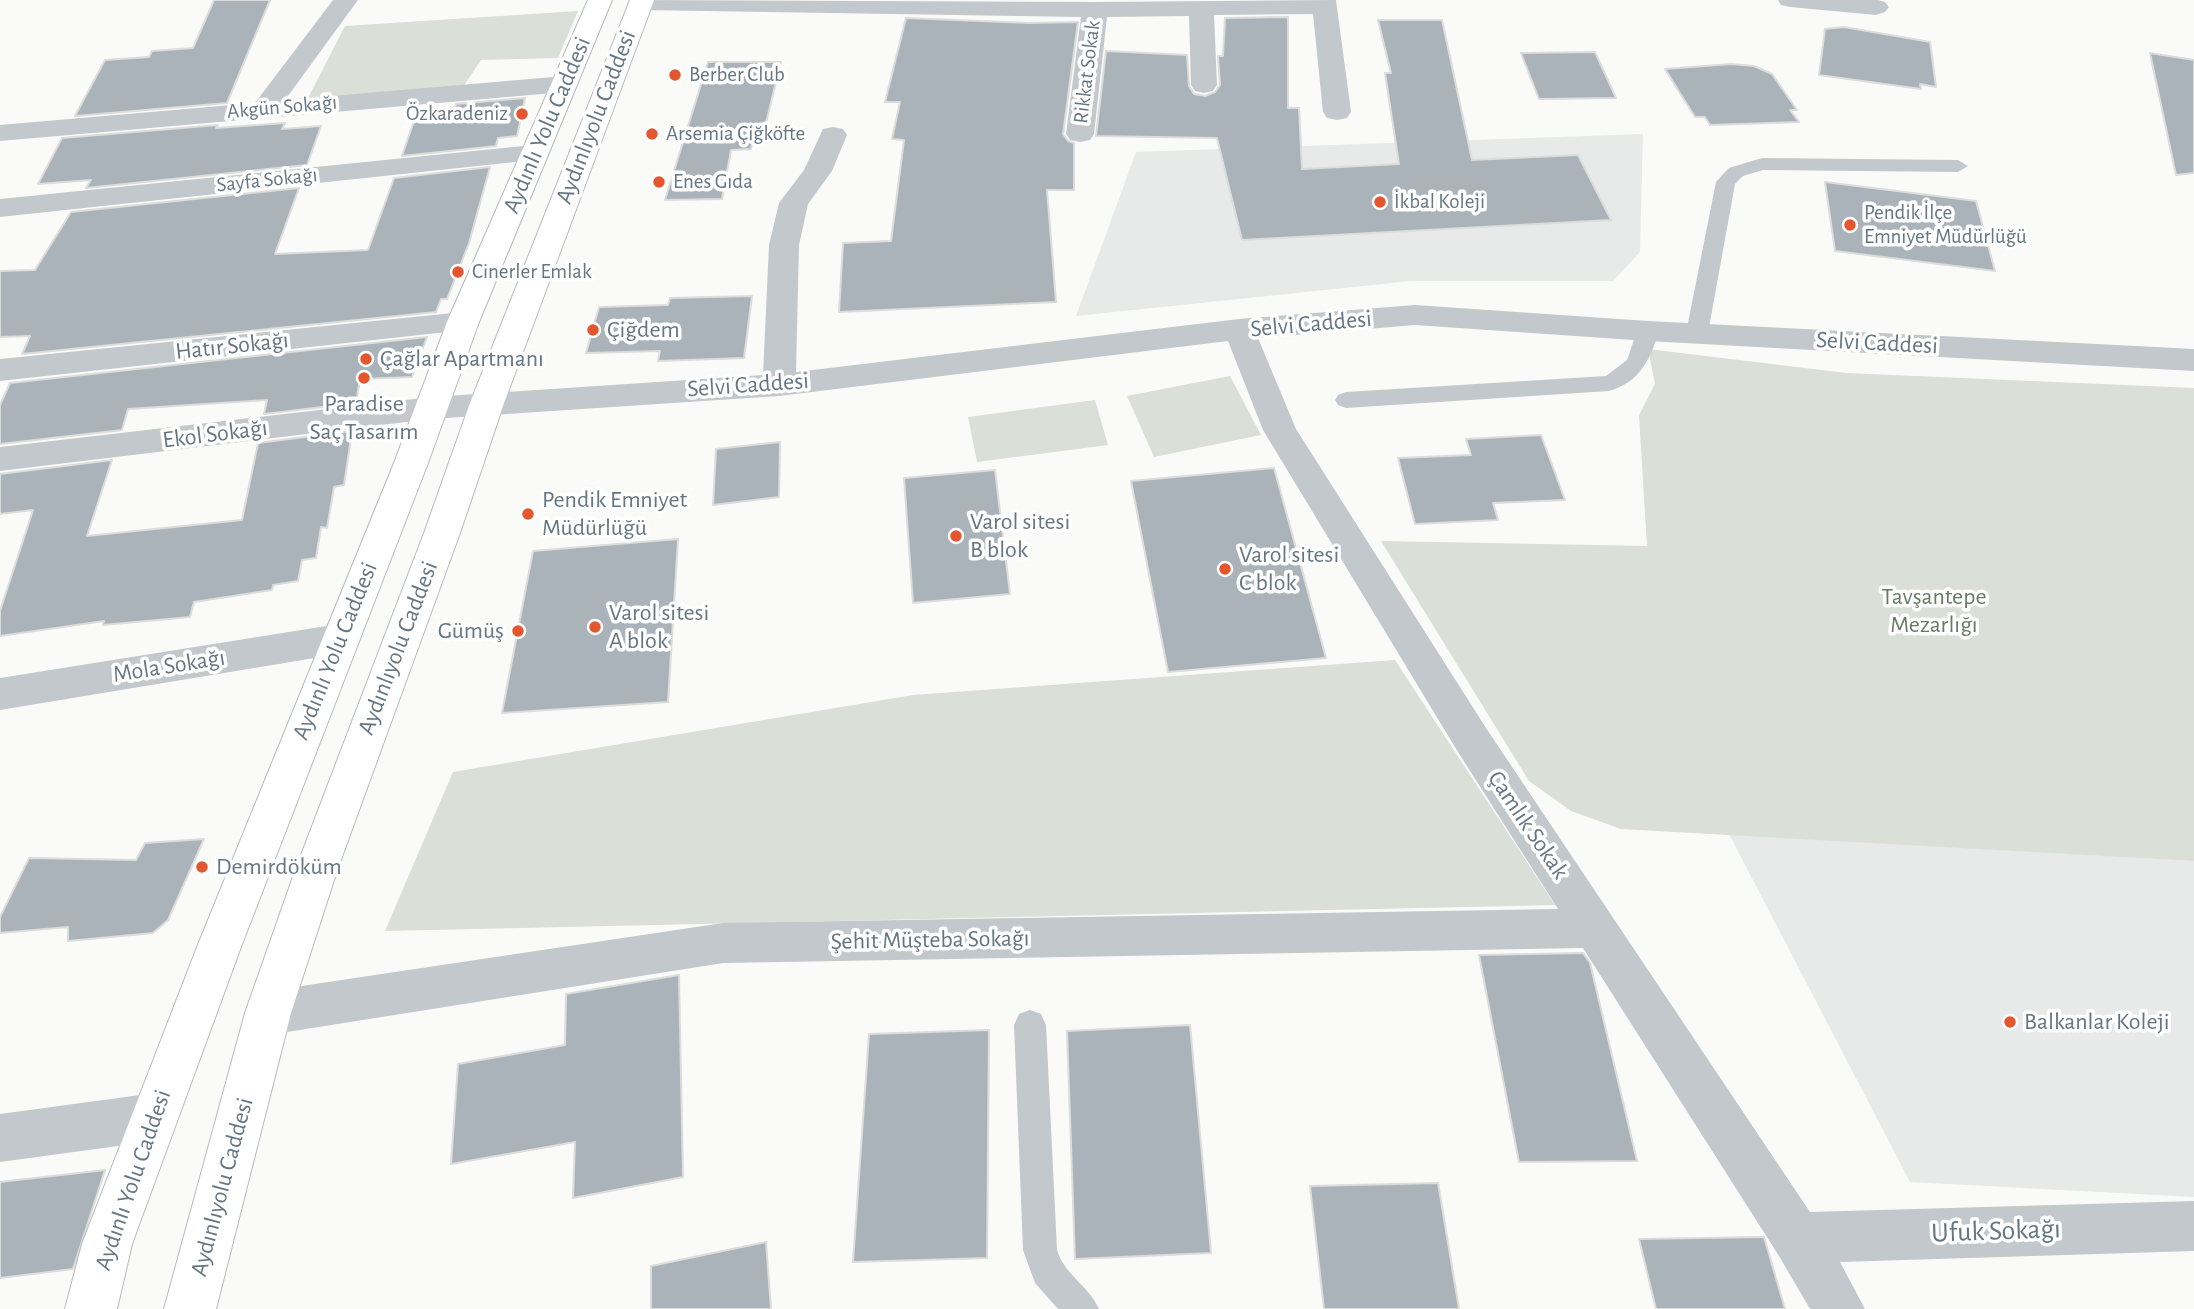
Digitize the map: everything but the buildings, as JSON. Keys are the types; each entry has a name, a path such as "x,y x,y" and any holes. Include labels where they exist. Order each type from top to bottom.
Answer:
{"main road":[{"name":"Aydınlı Yolu Caddesi","path":"91,1309 107,1244 339,639 411,463 463,321 600,0"},
{"name":"Aydınlıyolu Caddesi","path":"190,1309 268,1013 364,737 442,533 487,403 642,1"}],"street":[{"path":"265,108 346,0"},
{"path":"1790,0 1875,4"},
{"path":"642,1 1095,9 1324,3 1337,112"},
{"path":"1201,8 1204,85"},
{"name":"Rikkat Sokak","path":"1080,134 1095,9"},
{"name":"Akgün Sokağı","path":"0,133 565,83"},
{"path":"779,385 784,245 794,202 818,171 833,135"},
{"name":"Sayfa Sokağı","path":"0,208 533,153"},
{"name":"Selvi Caddesi","path":"431,408 779,385 1239,329 1415,315 1648,331 2194,360"},
{"name":"Hatır Sokağı","path":"0,370 463,321"},
{"name":"Çamlık Sokak","path":"1239,329 1280,430 1472,740 1797,1238 1839,1309"},
{"name":"Ekol Sokağı","path":"0,459 431,408"},
{"name":"Mola Sokağı","path":"0,694 339,639"},
{"name":"Şehit Müşteba Sokağı","path":"268,1013 723,943 1597,928"},
{"path":"0,1138 155,1117"},
{"name":"Ufuk Sokağı","path":"1797,1238 2155,1225 2194,1226"}],"lane":[{"path":"1697,333 1726,182 1736,172 1762,164 1958,166"},
{"path":"1346,400 1609,383 1622,378 1634,367 1648,331"},
{"path":"1030,1025 1040,1250 1043,1265 1051,1279 1074,1298 1081,1309"}],"shaded area":[{"name":"İkbal Koleji","path":"1643,134 1640,252 1613,281 1411,281 1076,316 1136,152"},
{"name":"Balkanlar Koleji","path":"1729,834 2194,861 2194,1197 1910,1182"}],"green space":[{"path":"578,11 558,58 481,60 463,87 308,98 345,26"},
{"name":"Tavşantepe Mezarlığı","path":"1648,349 1846,373 2194,388 2194,861 1621,829 1571,811 1529,781 1381,541 1647,546 1639,415 1655,384"},
{"path":"1230,376 1261,435 1154,457 1127,396"},
{"path":"1095,400 1108,445 977,462 968,417"},
{"path":"1395,660 1555,905 385,931 453,772 913,695"}],"place":[{"name":"Berber Club","path":"675,75"},
{"name":"Özkaradeniz","path":"522,114"},
{"name":"Arsemia Çiğköfte","path":"652,134"},
{"name":"Enes Gıda","path":"659,182"},
{"name":"İkbal Koleji","path":"1380,202"},
{"name":"Pendik İlçe Emniyet Müdürlüğü","path":"1850,225"},
{"name":"Cinerler Emlak","path":"458,272"},
{"name":"Çiğdem","path":"593,330"},
{"name":"Çağlar Apartmanı","path":"366,359"},
{"name":"Paradise Saç Tasarım","path":"364,378"},
{"name":"Pendik Emniyet Müdürlüğü","path":"528,514"},
{"name":"Varol sitesi B blok","path":"956,536"},
{"name":"Varol sitesi C blok","path":"1225,569"},
{"name":"Varol sitesi A blok","path":"595,627"},
{"name":"Gümüş","path":"518,631"},
{"name":"Demirdöküm","path":"202,867"},
{"name":"Balkanlar Koleji","path":"2010,1022"}]}
